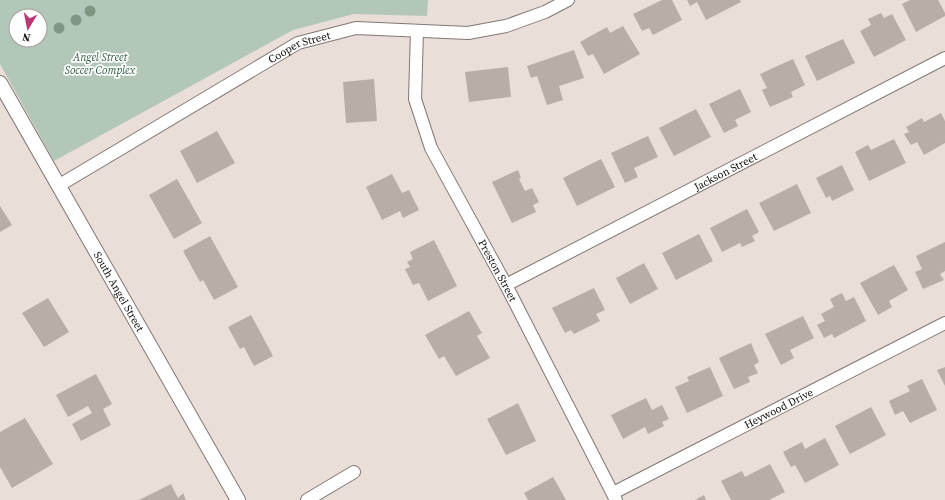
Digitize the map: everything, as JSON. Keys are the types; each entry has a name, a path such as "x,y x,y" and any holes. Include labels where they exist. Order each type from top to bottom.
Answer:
{"street":[{"name":"Cooper Street","path":"58,186 298,43 356,28 468,33 506,26 545,12 568,0"},
{"name":"Preston Street","path":"417,31 416,98 431,148 506,285 614,497"},
{"name":"Jackson Street","path":"506,285 945,58"},
{"name":"South Angel Street","path":"0,83 238,500"},
{"name":"Heywood Drive","path":"614,497 945,323"},
{"path":"306,500 354,472"}],"green space":[{"name":"Angel Street Soccer Complex","path":"0,0 428,0 427,16 354,14 293,30 54,161 0,64"}],"building":[{"path":"662,0 672,0 682,20 653,35 649,28 642,31 633,14"},
{"path":"687,0 740,0 741,2 706,20 697,2 690,6"},
{"path":"910,0 938,0 945,13 945,16 916,32 902,4"},
{"path":"881,13 884,18 892,14 906,40 874,57 860,31 871,25 868,19"},
{"path":"623,26 640,54 604,74 593,54 588,56 580,42 607,27 610,33"},
{"path":"843,39 855,63 817,81 805,56"},
{"path":"574,50 584,78 559,86 563,100 547,105 537,76 531,78 527,66"},
{"path":"793,59 805,85 791,92 793,97 770,107 762,90 767,88 760,74"},
{"path":"508,67 511,97 469,102 465,72"},
{"path":"374,79 377,121 346,123 343,82"},
{"path":"740,89 751,112 735,120 738,126 724,133 709,104"},
{"path":"696,109 711,137 674,156 659,128"},
{"path":"941,113 945,121 945,143 924,155 917,142 911,145 904,134 909,132 906,127 922,118 924,122"},
{"path":"217,131 235,163 197,183 180,151"},
{"path":"648,136 658,157 634,168 638,177 625,183 611,153"},
{"path":"894,139 906,163 869,181 855,152 868,145 871,150"},
{"path":"601,159 615,187 577,206 563,178"},
{"path":"842,165 854,190 832,201 830,196 826,198 816,178"},
{"path":"518,170 521,178 519,179 525,191 532,188 539,202 533,205 536,212 512,223 492,182"},
{"path":"392,174 402,193 409,190 419,210 403,218 400,211 382,220 366,187"},
{"path":"177,179 202,223 174,239 149,195"},
{"path":"797,184 811,213 774,231 759,203"},
{"path":"0,206 12,225 0,232"},
{"path":"747,209 759,232 752,236 755,241 742,247 740,243 722,252 710,228"},
{"path":"699,234 713,261 676,280 662,253"},
{"path":"210,236 238,287 214,300 203,280 200,282 183,251"},
{"path":"434,240 457,286 428,301 419,283 413,285 405,269 410,267 407,262 413,259 410,252"},
{"path":"945,242 945,271 940,274 944,280 923,289 915,272 922,269 916,256"},
{"path":"644,263 658,289 630,304 616,278"},
{"path":"894,265 908,290 889,301 892,307 878,315 860,283"},
{"path":"594,288 605,310 596,314 600,321 574,334 571,330 565,333 552,308"},
{"path":"842,293 846,301 854,297 866,321 834,338 832,334 824,338 817,325 825,321 821,314 834,307 830,299"},
{"path":"48,298 69,332 44,347 22,313"},
{"path":"469,311 482,333 477,336 490,358 456,376 444,356 439,359 425,335"},
{"path":"251,315 273,356 254,366 244,347 240,349 228,327"},
{"path":"803,316 814,338 790,350 794,358 781,365 765,334"},
{"path":"751,343 759,362 754,365 758,373 748,377 750,382 734,389 719,358"},
{"path":"710,367 723,396 687,413 675,387 689,381 687,377"},
{"path":"945,367 945,386 937,370"},
{"path":"96,374 112,404 103,409 111,425 81,441 72,424 92,413 88,406 68,417 56,395"},
{"path":"922,379 937,410 910,423 903,411 895,415 889,401 910,391 907,386"},
{"path":"646,398 652,410 662,405 669,419 662,422 664,426 648,434 645,427 623,439 611,415"},
{"path":"518,403 536,441 506,455 487,419"},
{"path":"871,407 886,435 850,454 835,426"},
{"path":"25,418 53,464 12,488 0,467 0,432"},
{"path":"825,438 839,465 805,483 795,465 791,467 783,452 802,442 805,449"},
{"path":"770,464 785,492 769,500 731,500 721,481 742,471 745,477"},
{"path":"553,477 566,500 528,500 524,493"},
{"path":"171,484 178,498 183,493 186,500 139,500"},
{"path":"704,495 706,500 695,500"}]}
